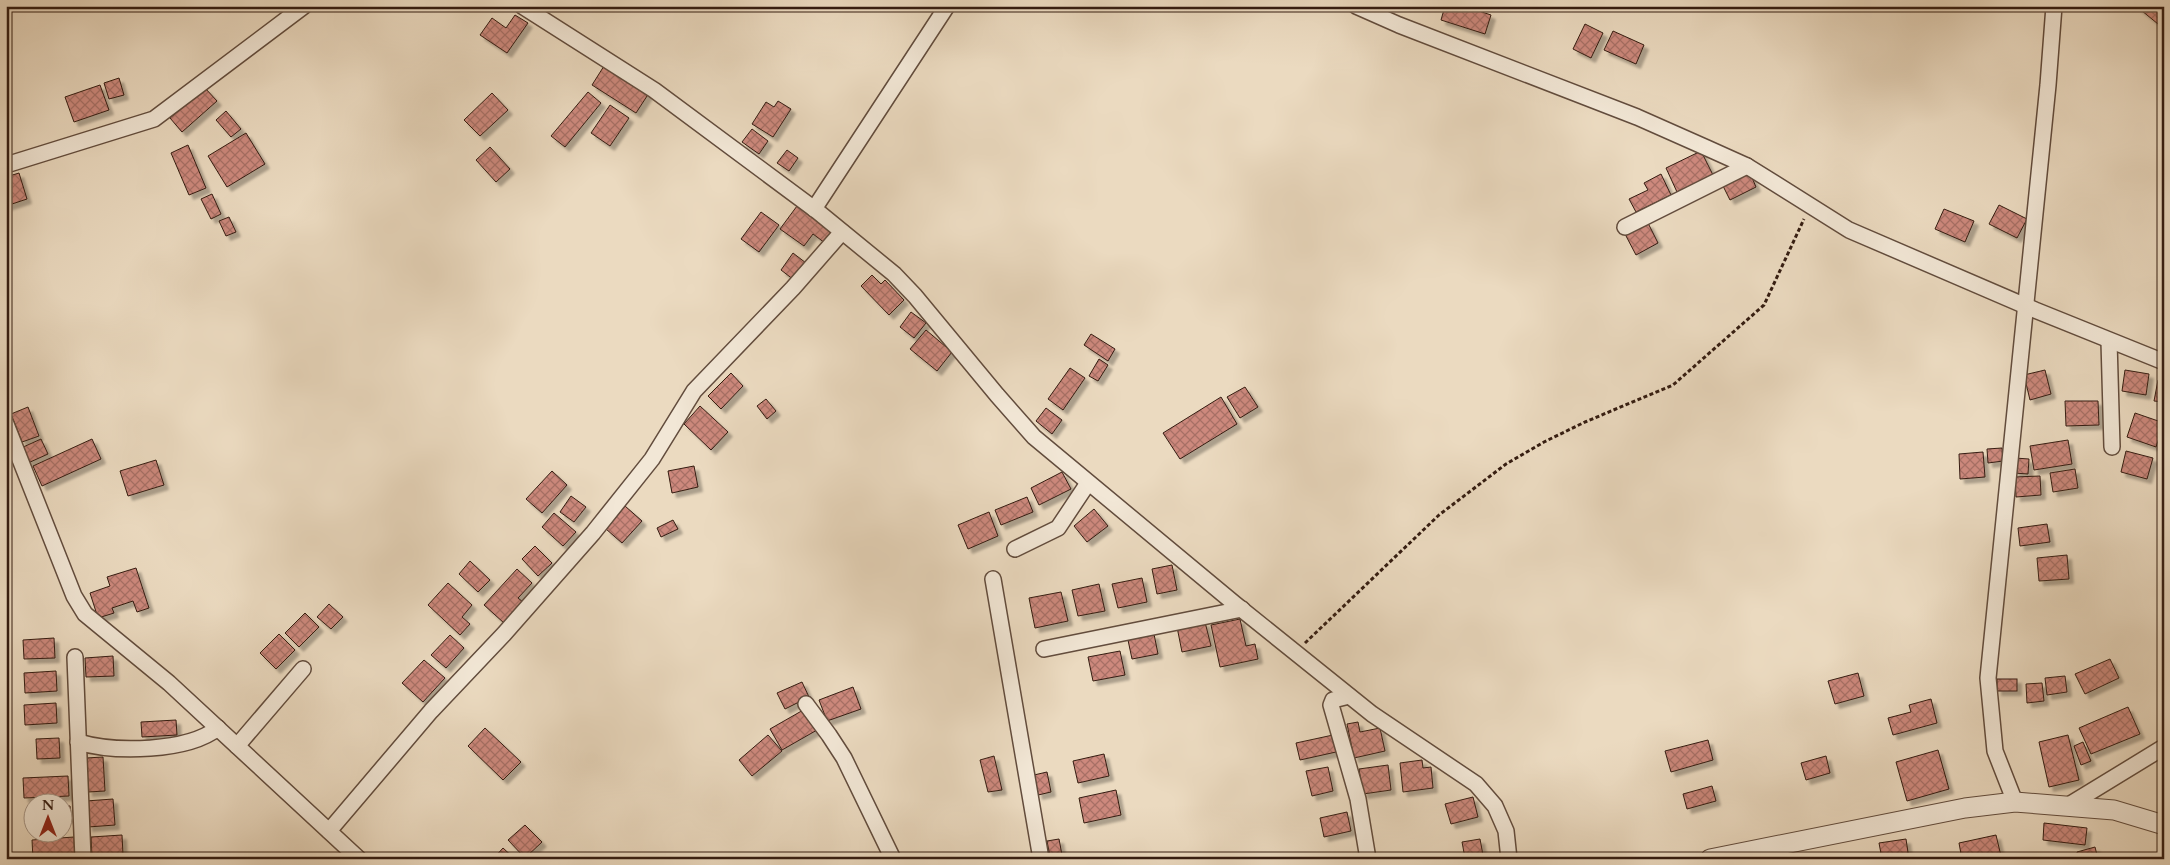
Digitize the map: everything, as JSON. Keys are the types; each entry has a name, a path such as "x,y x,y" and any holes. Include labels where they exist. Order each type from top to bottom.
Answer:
{"street":[{"path":"6,165 154,119 304,6"},
{"path":"522,6 654,90 814,209 894,274 916,296 996,395 1034,437 1349,696 1386,724 1476,784 1495,806 1506,831 1509,859"},
{"path":"814,209 947,6"},
{"path":"1356,6 1426,36 1638,117 1747,166 1849,230 2024,305 2164,362"},
{"path":"2015,802 1995,751 1988,678 2024,305 2048,85 2054,6"},
{"path":"1625,227 1747,166"},
{"path":"329,831 432,711 504,634 610,512 652,459 694,391 794,288 842,232"},
{"path":"2109,340 2112,447"},
{"path":"6,424 74,596 85,614 169,683 359,859"},
{"path":"1015,548 1058,528 1088,483"},
{"path":"993,579 1041,859"},
{"path":"1044,649 1242,609"},
{"path":"75,657 83,859"},
{"path":"237,746 303,669"},
{"path":"1349,696 1333,700 1331,705 1358,799 1368,859"},
{"path":"806,704 829,734 844,758 893,859"},
{"path":"78,742 94,747 161,747 196,741 206,737 218,728"},
{"path":"2069,805 2164,748"},
{"path":"1710,859 1965,808 2015,802 2114,810 2164,824"}],"path":[{"path":"1295,652 1439,515 1506,464 1584,422 1673,385 1683,378 1710,351 1764,305 1811,206"}],"building":[{"path":"1445,6 1464,6 1491,15 1485,34 1441,20"},
{"path":"2136,6 2164,6 2164,17 2158,24"},
{"path":"515,15 528,23 507,53 480,35 492,18 506,28"},
{"path":"1585,24 1603,33 1591,58 1573,49"},
{"path":"1613,31 1644,45 1636,64 1604,50"},
{"path":"604,66 649,93 636,113 592,85"},
{"path":"119,78 124,95 109,99 104,83"},
{"path":"100,85 109,110 74,122 65,97"},
{"path":"205,88 217,101 182,132 170,118"},
{"path":"588,92 601,103 565,147 551,136"},
{"path":"492,93 508,110 480,136 464,120"},
{"path":"778,101 791,109 773,137 752,124 766,102 774,107"},
{"path":"610,105 629,118 610,146 591,133"},
{"path":"226,111 241,129 231,137 216,120"},
{"path":"752,129 768,141 759,154 742,142"},
{"path":"246,133 265,164 227,187 208,156"},
{"path":"188,145 206,188 189,195 171,153"},
{"path":"490,147 510,169 496,182 476,160"},
{"path":"787,150 798,158 789,171 777,163"},
{"path":"1701,151 1713,175 1677,192 1666,168"},
{"path":"19,173 27,199 6,206 6,177"},
{"path":"1750,173 1756,187 1730,200 1723,186"},
{"path":"1661,174 1671,195 1636,212 1629,199 1648,190 1644,183"},
{"path":"212,194 221,214 211,219 201,199"},
{"path":"1999,205 2027,219 2017,238 1989,224"},
{"path":"797,206 833,232 825,243 813,234 804,246 780,229"},
{"path":"1944,209 1974,221 1965,242 1935,229"},
{"path":"761,212 779,225 759,252 741,239"},
{"path":"229,217 236,232 226,236 219,221"},
{"path":"1648,223 1658,243 1636,255 1625,234"},
{"path":"793,253 806,263 794,280 781,270"},
{"path":"872,275 881,284 885,280 904,300 889,315 861,286"},
{"path":"911,312 926,323 914,338 900,327"},
{"path":"926,330 952,352 937,371 910,349"},
{"path":"1091,334 1115,349 1108,361 1084,345"},
{"path":"1099,359 1108,365 1098,381 1089,376"},
{"path":"1070,368 1085,378 1063,410 1048,399"},
{"path":"2045,370 2051,394 2030,400 2024,375"},
{"path":"2125,370 2149,374 2146,395 2122,391"},
{"path":"731,373 743,386 721,409 708,396"},
{"path":"2158,380 2164,381 2164,402 2154,401"},
{"path":"1245,387 1258,407 1240,418 1227,397"},
{"path":"1221,397 1237,424 1180,459 1163,433"},
{"path":"766,399 776,411 767,419 757,406"},
{"path":"2065,401 2098,401 2099,425 2066,426"},
{"path":"700,406 728,432 711,450 684,424"},
{"path":"28,407 39,436 22,442 11,414"},
{"path":"1046,408 1062,420 1052,434 1036,421"},
{"path":"2135,413 2164,423 2156,447 2127,437"},
{"path":"41,439 48,454 28,463 21,448"},
{"path":"92,439 101,459 42,486 33,466"},
{"path":"2068,440 2072,464 2034,470 2030,446"},
{"path":"2002,448 2003,461 1988,463 1987,449"},
{"path":"2126,451 2153,458 2147,479 2121,472"},
{"path":"1983,452 1985,477 1960,479 1959,454"},
{"path":"2015,458 2029,459 2028,474 2014,473"},
{"path":"156,460 164,485 128,496 120,471"},
{"path":"694,466 698,487 672,493 668,471"},
{"path":"2075,469 2078,488 2053,492 2050,473"},
{"path":"552,471 567,485 542,513 526,499"},
{"path":"1062,472 1071,489 1039,505 1031,488"},
{"path":"2040,476 2041,495 2016,497 2015,477"},
{"path":"571,496 586,507 574,522 560,512"},
{"path":"1027,497 1033,512 1001,525 995,510"},
{"path":"625,506 642,521 622,543 606,529"},
{"path":"1094,509 1108,526 1087,542 1074,526"},
{"path":"989,512 998,536 968,549 958,525"},
{"path":"554,513 576,532 563,546 542,527"},
{"path":"673,520 678,529 661,537 657,528"},
{"path":"2047,524 2050,542 2020,546 2018,528"},
{"path":"535,546 552,563 538,576 522,559"},
{"path":"2067,555 2069,579 2039,581 2037,558"},
{"path":"470,561 490,580 478,592 459,574"},
{"path":"1172,565 1177,590 1157,594 1152,569"},
{"path":"136,568 149,608 137,612 133,601 112,608 114,613 98,618 90,593 110,586 107,577"},
{"path":"517,569 532,583 518,598 523,602 504,623 484,605"},
{"path":"1142,578 1147,602 1118,608 1112,584"},
{"path":"448,583 472,605 462,617 470,624 460,635 428,605"},
{"path":"1099,584 1105,611 1078,616 1072,590"},
{"path":"1061,592 1068,621 1035,628 1029,598"},
{"path":"329,604 343,617 331,629 317,617"},
{"path":"305,613 319,627 299,647 285,633"},
{"path":"1240,619 1246,646 1255,644 1258,659 1220,667 1211,625"},
{"path":"1205,622 1211,646 1182,652 1177,627"},
{"path":"279,634 295,650 276,669 260,653"},
{"path":"1154,634 1158,654 1132,659 1128,640"},
{"path":"450,635 464,648 446,668 431,655"},
{"path":"54,638 55,658 24,659 23,640"},
{"path":"1120,651 1125,675 1093,681 1088,657"},
{"path":"113,656 114,676 86,677 85,658"},
{"path":"2110,659 2119,678 2085,694 2075,674"},
{"path":"424,660 445,678 423,702 402,683"},
{"path":"56,671 57,691 25,693 24,673"},
{"path":"1858,673 1864,696 1835,704 1828,681"},
{"path":"2065,676 2067,692 2047,695 2045,678"},
{"path":"1997,679 2017,679 2017,691 1997,691"},
{"path":"802,682 809,697 785,709 777,693"},
{"path":"2042,683 2044,701 2027,703 2026,684"},
{"path":"853,687 861,709 827,721 819,700"},
{"path":"1931,699 1937,723 1893,735 1888,718 1911,712 1909,705"},
{"path":"56,703 57,723 25,725 24,705"},
{"path":"2128,707 2140,734 2091,754 2079,728"},
{"path":"805,709 817,730 782,750 770,729"},
{"path":"176,720 177,735 142,737 141,722"},
{"path":"1358,722 1360,732 1380,728 1385,751 1354,758 1347,724"},
{"path":"485,728 521,762 503,780 468,746"},
{"path":"768,735 782,751 752,776 739,760"},
{"path":"1333,735 1336,752 1300,760 1296,743"},
{"path":"2068,735 2079,780 2049,787 2039,742"},
{"path":"59,738 60,758 37,759 36,739"},
{"path":"1708,740 1713,760 1671,772 1665,751"},
{"path":"2083,742 2091,761 2081,765 2074,746"},
{"path":"1938,750 1949,789 1907,801 1896,762"},
{"path":"1104,754 1109,776 1078,783 1073,761"},
{"path":"994,756 1002,790 988,792 980,760"},
{"path":"1826,756 1830,773 1806,780 1801,763"},
{"path":"103,757 105,791 88,792 86,758"},
{"path":"1422,760 1423,768 1431,767 1433,788 1403,792 1400,763"},
{"path":"1388,765 1391,790 1363,794 1359,769"},
{"path":"1328,767 1333,791 1312,796 1306,771"},
{"path":"1047,772 1051,792 1038,795 1034,775"},
{"path":"68,776 69,792 24,792 23,778"},
{"path":"1712,786 1716,801 1687,809 1683,794"},
{"path":"1116,790 1121,815 1084,823 1079,798"},
{"path":"1473,797 1478,817 1451,824 1445,804"},
{"path":"113,799 115,825 88,827 86,801"},
{"path":"1347,812 1351,831 1324,837 1320,818"},
{"path":"2044,823 2087,828 2085,845 2043,840"},
{"path":"525,825 542,842 525,858 508,840"},
{"path":"122,835 123,855 92,857 91,837"},
{"path":"1996,835 2001,856 1990,859 1943,859 1961,854 1959,843"},
{"path":"72,837 74,837 75,859 33,859 32,842 72,842"},
{"path":"1059,839 1062,855 1050,857 1047,841"},
{"path":"1480,839 1483,855 1465,858 1462,842"},
{"path":"1906,839 1909,859 1882,859 1879,843"},
{"path":"2095,847 2098,859 2078,859 2077,852"},
{"path":"503,848 515,859 493,859"},
{"path":"1362,855 1363,859 1348,859 1348,858"}]}
